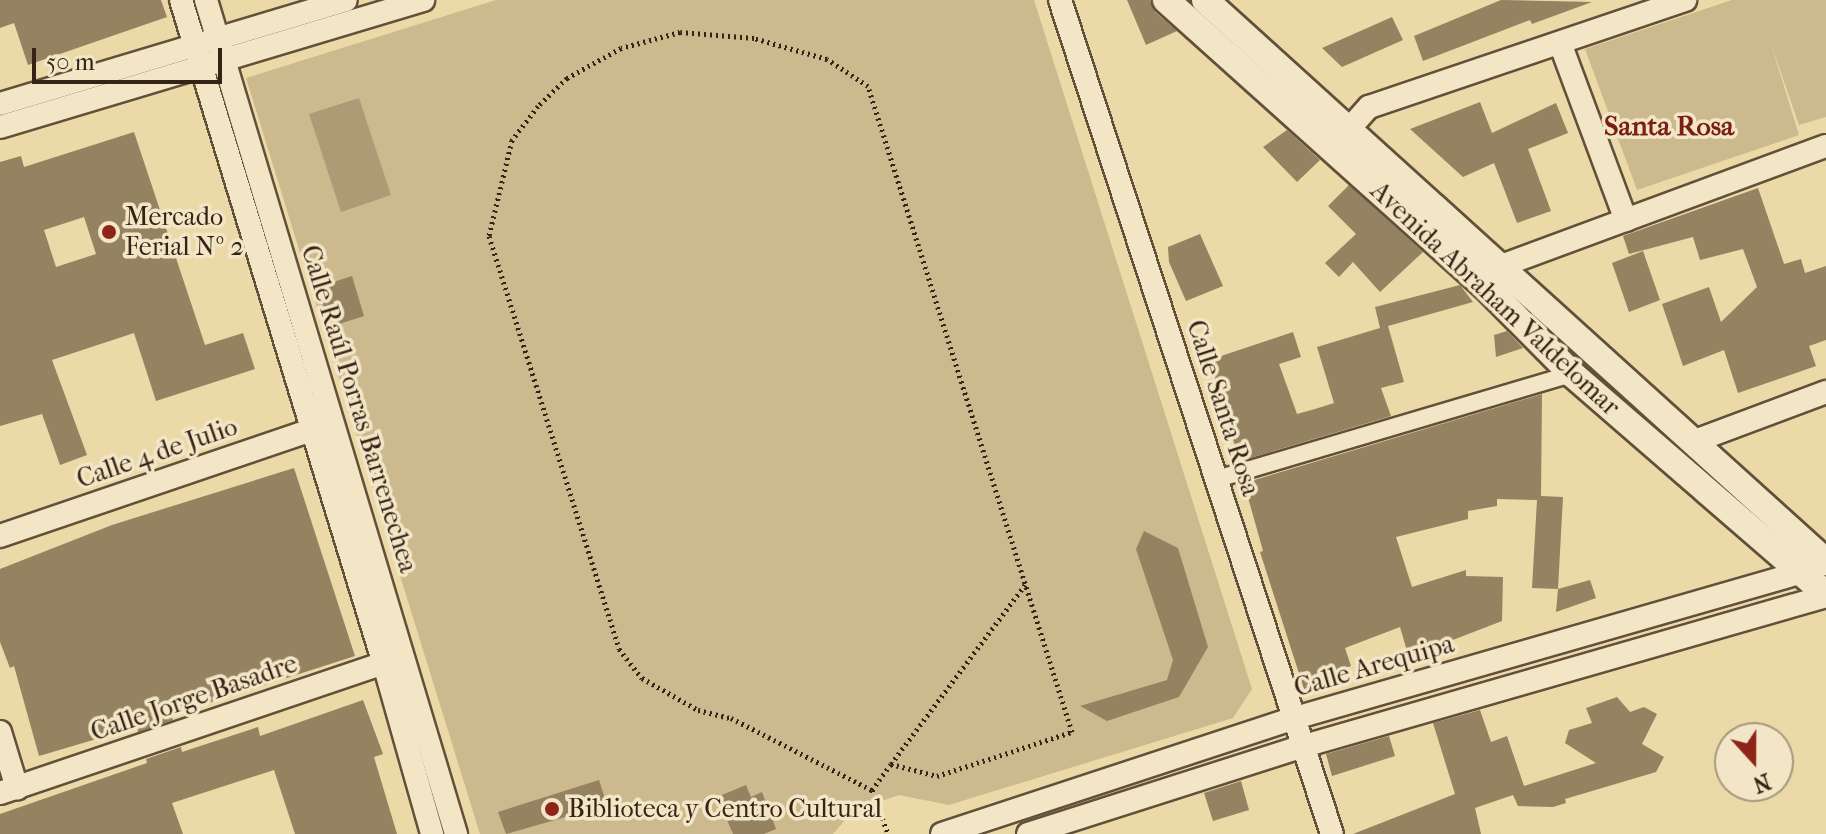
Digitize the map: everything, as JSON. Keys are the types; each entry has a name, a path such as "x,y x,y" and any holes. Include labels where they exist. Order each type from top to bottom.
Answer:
{"street":[{"name":"Calle Raúl Porras Barrenechea","path":"181,0 310,431 384,664 432,834"},
{"name":"Calle Raúl Porras Barrenechea","path":"206,0 332,423 406,657 456,834"},
{"path":"0,104 346,0"},
{"path":"0,127 423,0"},
{"name":"Calle Santa Rosa","path":"1060,0 1332,834"},
{"name":"Avenida Abraham Valdelomar","path":"1166,0 1493,276 1695,441 1819,566 1826,595"},
{"path":"1187,19 1206,0"},
{"name":"Avenida Abraham Valdelomar","path":"1206,0 1349,129 1493,276 1572,374 1819,566"},
{"path":"1349,129 1369,107 1685,0"},
{"path":"1560,43 1626,220"},
{"path":"1493,276 1626,220 1826,146"},
{"path":"1217,479 1572,374"},
{"path":"1695,441 1826,392"},
{"name":"Calle 4 de Julio","path":"0,536 332,423"},
{"name":"Calle Arequipa","path":"942,834 1295,718 1819,566"},
{"path":"1028,834 1304,746 1826,595"},
{"name":"Calle Jorge Basadre","path":"8,790 406,657"},
{"path":"0,732 8,790"}],"path":[{"path":"888,834 872,790 731,718 698,710 642,678 619,649 489,236 512,140 538,106 567,78 621,48 680,32 754,38 827,59 868,86 1072,732 937,776 891,764"},
{"path":"872,790 1025,585"}],"shaded area":[{"path":"496,0 1034,0 1252,689 1233,718 949,805 899,795 853,811 833,834 480,834 246,78"},
{"path":"1732,0 1826,0 1826,117 1799,125 1771,44 1799,135 1637,190 1585,49"},
{"path":"359,98 391,195 341,212 309,114"}],"building":[{"path":"0,0 161,0 167,17 28,65 14,23 0,28"},
{"path":"1127,0 1150,0 1155,12 1177,31 1146,45"},
{"path":"1501,0 1592,2 1532,24 1530,20 1423,61 1414,36"},
{"path":"1392,17 1403,40 1342,67 1322,48"},
{"path":"1480,102 1492,133 1556,103 1568,133 1528,149 1551,211 1517,223 1494,163 1463,177 1410,129"},
{"path":"1287,130 1320,160 1297,182 1263,147"},
{"name":"Mercado Ferial Nº 2","path":"134,132 205,345 243,333 255,369 156,401 134,333 52,360 87,455 60,465 42,414 0,426 0,162 21,156 24,167","holes":["84,217 96,254 56,267 44,230"]},
{"path":"1349,185 1423,252 1380,292 1353,262 1339,277 1325,263 1356,234 1328,206"},
{"path":"1758,188 1784,264 1801,259 1805,273 1826,266 1826,340 1809,346 1816,366 1738,393 1724,350 1683,366 1662,304 1709,287 1721,322 1757,287 1743,249 1700,260 1693,237 1629,254 1623,236"},
{"path":"1200,234 1223,286 1186,301 1169,262 1168,247"},
{"path":"1643,251 1660,300 1629,312 1612,263"},
{"path":"352,276 364,316 330,327 318,287"},
{"path":"1460,285 1473,302 1388,326 1404,382 1381,388 1391,416 1240,461 1225,415 1220,417 1212,395 1220,392 1209,360 1293,332 1301,357 1279,364 1297,414 1315,409 1334,403 1317,347 1380,328 1375,307"},
{"path":"1507,331 1523,348 1496,357 1494,335"},
{"path":"1542,394 1541,496 1563,497 1558,589 1532,588 1537,500 1497,499 1497,506 1468,511 1468,519 1396,537 1412,587 1466,570 1466,576 1503,577 1502,621 1445,643 1445,639 1407,651 1400,627 1345,648 1351,666 1330,674 1333,679 1304,689 1260,552 1263,551 1244,483"},
{"path":"294,468 355,656 171,715 173,720 138,732 137,727 39,756 14,666 10,668 0,642 0,569 112,525"},
{"path":"1144,531 1178,548 1208,647 1179,697 1107,721 1080,706 1167,680 1173,660 1136,549"},
{"path":"1590,580 1596,598 1556,612 1558,589"},
{"path":"1617,697 1630,712 1644,707 1657,714 1642,744 1664,757 1656,772 1565,799 1566,803 1553,807 1518,806 1513,795 1475,808 1481,834 1353,834 1455,794 1433,723 1480,710 1491,742 1507,736 1524,786 1596,763 1565,743 1569,730 1592,723 1586,708"},
{"path":"363,700 383,754 374,757 397,834 295,834 274,770 172,803 183,834 0,834 0,814 147,763 146,759 181,747 182,752 258,727 260,736"},
{"path":"1389,736 1395,756 1332,776 1326,754"},
{"name":"Biblioteca y Centro Cultural","path":"599,780 607,805 506,834 498,812"},
{"path":"1241,781 1249,810 1213,821 1204,793"},
{"path":"746,785 751,797 762,792 776,829 764,834 733,834 717,797"}],"place":[{"name":"Mercado Ferial Nº 2","path":"109,232"},
{"name":"Biblioteca y Centro Cultural","path":"552,809"}],"district":[{"name":"Santa Rosa","path":"1669,126"}]}
